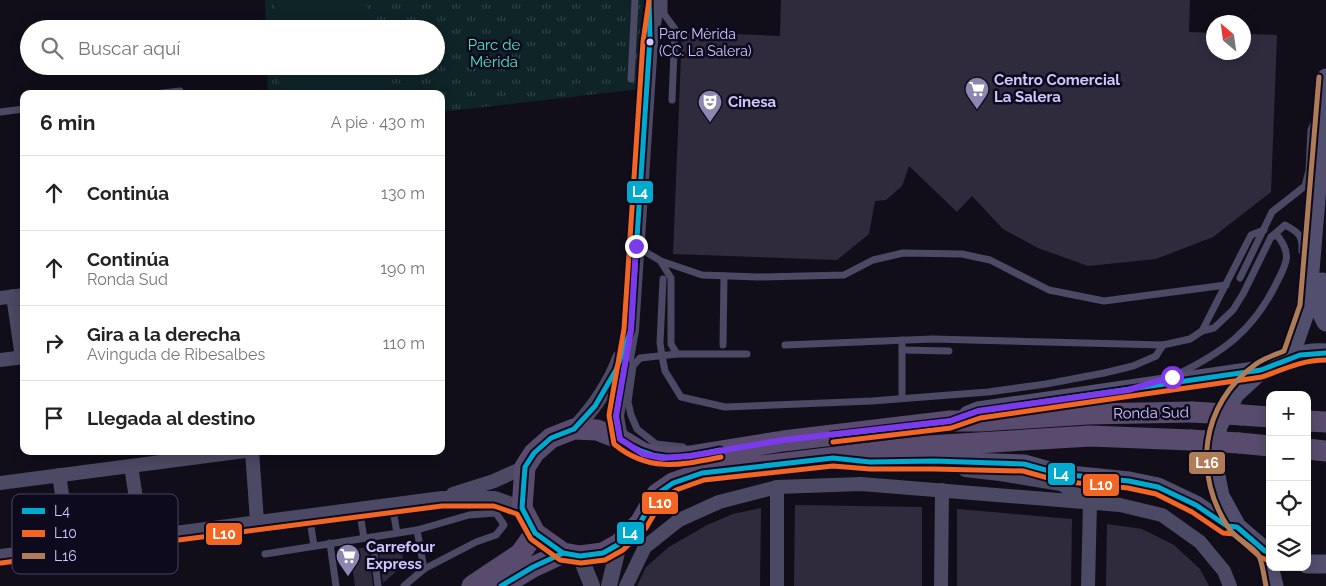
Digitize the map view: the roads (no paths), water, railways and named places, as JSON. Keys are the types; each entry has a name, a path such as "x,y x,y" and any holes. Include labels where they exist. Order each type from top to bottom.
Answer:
{"main road":[{"path":"1290,356 1307,307 1326,78"},
{"path":"1326,237 1320,310 1326,322"},
{"path":"1266,551 1237,527 1220,496 1213,461 1218,426 1235,394 1261,370 1290,356 1316,352 1326,353"},
{"path":"950,421 978,411 1261,370"},
{"name":"Ronda Sud","path":"574,429 597,430 620,439 643,454 662,458 690,456 731,448 950,421 981,421 1088,414 1192,412 1266,417"},
{"path":"1311,421 1326,422"},
{"path":"572,554 535,533 522,508 525,468 534,453 551,438 574,429"},
{"name":"Ronda Sud","path":"619,544 640,523 656,494 673,483 702,473 928,446 1090,436 1191,440 1266,446"},
{"path":"834,458 870,462 914,463 934,461 1024,464 1060,474 1129,481 1158,487 1196,505 1226,526 1237,527"},
{"path":"472,586 520,554 535,533"},
{"path":"501,586 533,567 572,554 603,553 619,544"},
{"path":"1311,564 1326,564"},
{"path":"1271,571 1274,586"}],"street":[{"path":"620,439 616,416 631,330 650,38 659,1"},
{"path":"12,296 20,340"},
{"path":"574,429 595,406 616,370 631,330"},
{"path":"0,360 20,357"},
{"path":"0,483 215,455"},
{"path":"252,455 257,521"},
{"path":"914,463 1061,484 1090,502"},
{"path":"132,466 136,494"},
{"path":"442,498 494,481 525,468"},
{"path":"59,475 62,494"},
{"path":"626,586 645,547 679,520 719,502 778,488 861,484 1120,505 1162,515 1200,542 1224,571 1230,586"},
{"path":"777,586 778,488"},
{"path":"940,586 942,490"},
{"path":"178,532 442,498 495,498 522,508"},
{"path":"1088,586 1090,502"},
{"path":"609,586 619,544"},
{"path":"572,554 592,586"}],"lane":[{"path":"631,78 635,0"},
{"path":"659,1 664,14 675,29 672,100"},
{"path":"1240,278 1272,212 1305,186 1309,170 1311,130 1324,102"},
{"path":"0,112 20,110"},
{"path":"785,345 932,339 1162,345 1190,339 1202,331 1214,328 1233,310 1271,237 1285,225 1298,232 1303,241 1301,275 1307,307"},
{"path":"1202,331 1251,235 1264,230"},
{"path":"1128,390 1172,377 1206,361 1229,344 1252,323 1267,302 1286,264 1285,245 1277,235 1271,237"},
{"path":"636,246 660,262 702,275 758,277 844,275 873,260 903,253 932,253 962,254 990,260 1048,290 1104,301 1226,285"},
{"path":"660,262 671,278 671,344 677,354"},
{"path":"723,345 724,276"},
{"path":"663,279 660,344 665,370 681,397 725,407 872,401 988,392 1056,382 1133,366 1156,356 1162,345"},
{"path":"902,340 902,398"},
{"path":"902,350 949,351"},
{"path":"731,448 680,447 656,444 637,429 628,402 633,366 640,358 677,354 747,354"},
{"path":"392,503 397,533"},
{"path":"359,508 364,538"},
{"path":"309,514 314,546"},
{"path":"265,554 418,530 469,515 496,514 504,525 496,535 476,542 424,570 404,586"},
{"path":"418,530 424,570"},
{"path":"372,537 378,586"},
{"path":"330,543 336,586"}],"place":[{"name":"Parc Mèrida (CC. La Salera)","path":"650,42"},
{"name":"Centro Comercial La Salera","path":"977,110"},
{"name":"Cinesa","path":"710,123"},
{"name":"Carrefour Express","path":"348,577"}],"park label":[{"name":"Parc de Mèrida","path":"494,54"}]}
